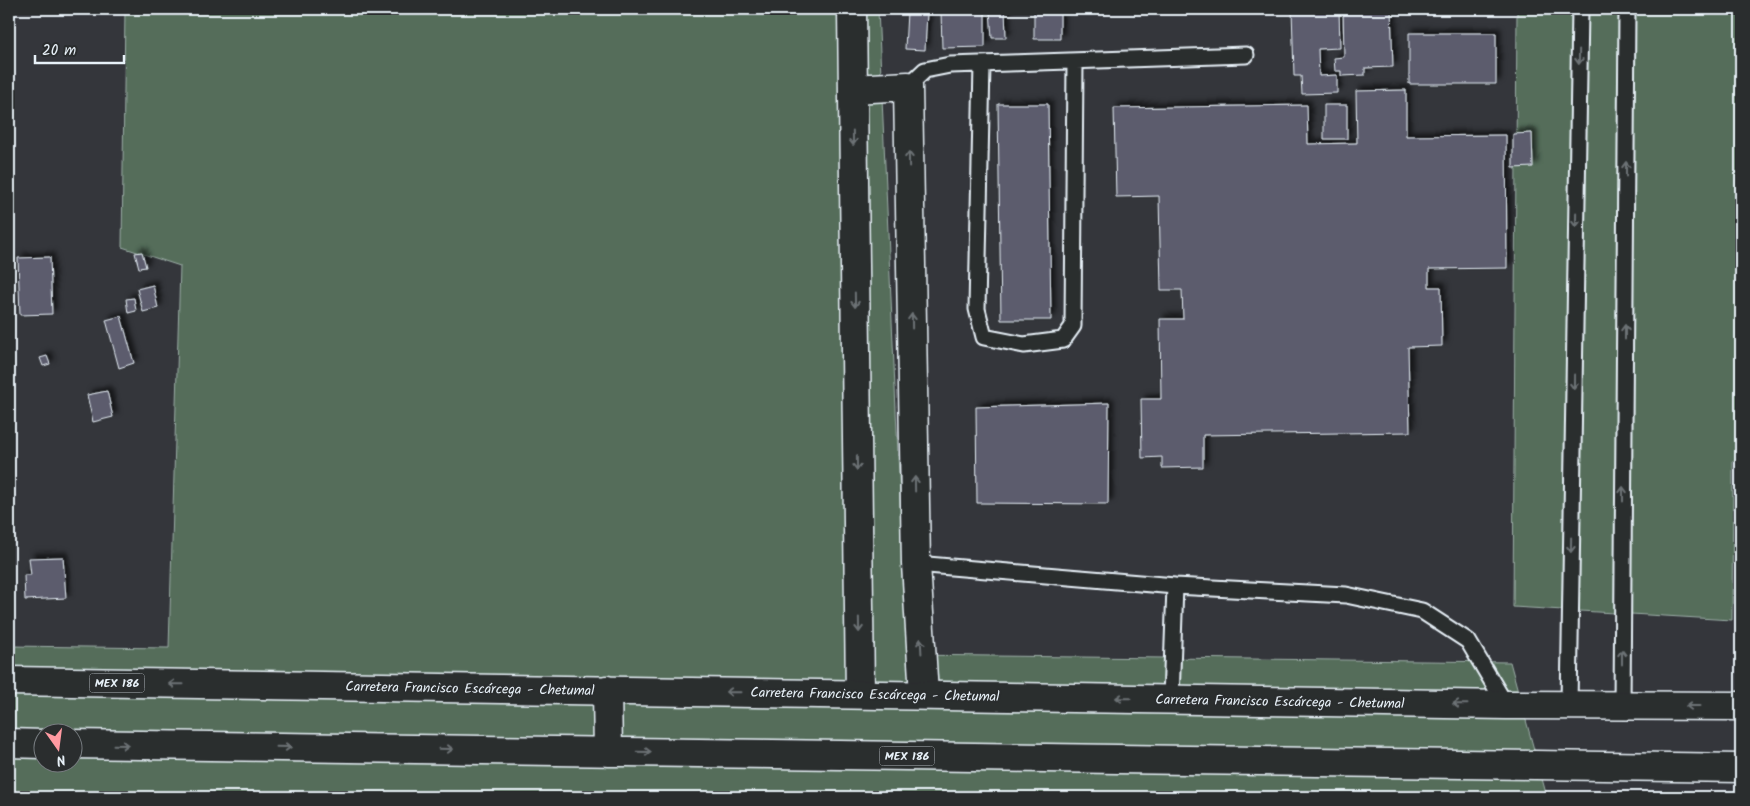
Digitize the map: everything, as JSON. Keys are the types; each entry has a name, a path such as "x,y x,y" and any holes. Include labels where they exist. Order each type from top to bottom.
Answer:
{"main road":[{"path":"852,9 860,694"},
{"path":"853,89 908,86 916,564 924,695"},
{"name":"Carretera Francisco Escárcega - Chetumal","path":"9,681 1506,705 1741,706"},
{"path":"606,690 608,752"},
{"path":"9,743 32,744"},
{"name":"MEX 186","path":"82,744 1741,768"}],"lane":[{"path":"1568,705 1580,9"},
{"path":"1622,706 1627,9"},
{"path":"908,86 925,70 950,65 1246,55"},
{"path":"982,64 977,310 984,337 1024,344 1063,340 1073,326 1075,61"},
{"path":"916,564 1175,586 1346,595 1422,611 1468,641 1506,705"},
{"path":"1171,699 1175,586"}],"green space":[{"path":"125,9 878,9 907,655 1510,662 1547,797 9,797 9,646 169,648 180,266 122,247"},
{"path":"1517,9 1741,9 1741,461 1733,461 1732,620 1513,607"}],"building":[{"path":"1005,9 1006,38 992,38 990,10"},
{"path":"1034,9 1060,9 1060,39 1034,39"},
{"path":"1292,9 1339,9 1340,48 1318,49 1319,76 1337,75 1337,93 1302,94 1301,76 1294,76"},
{"path":"1343,9 1391,9 1393,67 1365,68 1365,75 1341,76 1341,71 1335,71 1334,58 1344,57"},
{"path":"985,10 985,47 942,48 941,11"},
{"path":"907,12 927,12 925,50 905,49"},
{"path":"1409,33 1496,33 1496,84 1409,84"},
{"path":"1406,90 1406,136 1506,135 1507,268 1429,269 1429,287 1441,287 1442,346 1408,347 1410,432 1203,435 1203,467 1162,468 1162,457 1142,458 1141,399 1161,399 1160,319 1183,319 1182,290 1161,290 1159,196 1116,197 1114,108 1307,105 1308,144 1357,143 1356,91"},
{"path":"998,104 1048,104 1051,320 1001,320"},
{"path":"1324,105 1347,105 1347,139 1324,139"},
{"path":"1532,133 1533,167 1513,168 1513,134"},
{"path":"142,252 146,267 139,268 135,253"},
{"path":"50,257 52,314 20,315 18,258"},
{"path":"9,260 11,260 12,284 9,285"},
{"path":"153,285 158,308 143,312 137,289"},
{"path":"134,298 136,311 128,313 126,299"},
{"path":"121,316 134,363 119,368 106,320"},
{"path":"47,356 50,364 43,366 40,358"},
{"path":"107,391 113,417 93,422 87,395"},
{"path":"1109,403 1108,504 977,503 976,407"},
{"path":"63,557 66,598 25,600 24,575 31,575 29,558"}]}
